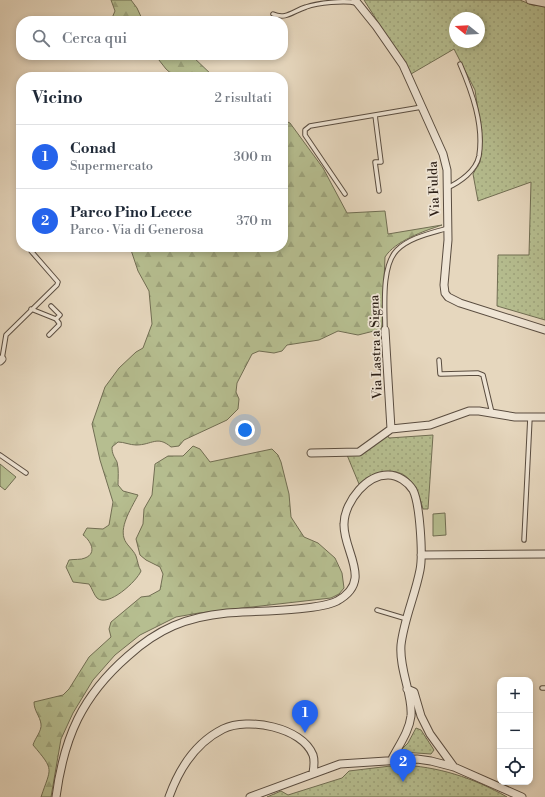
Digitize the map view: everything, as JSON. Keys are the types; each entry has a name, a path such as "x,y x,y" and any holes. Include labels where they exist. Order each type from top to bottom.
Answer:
{"street":[{"path":"530,0 537,3 545,3"},
{"name":"Via Fulda","path":"356,2 376,26 403,65 443,154 447,170 448,228 444,285 445,293 448,297 460,303 545,330"},
{"name":"Via Lastra a Signa","path":"385,330 391,429"},
{"path":"310,453 359,452 391,429 430,425 469,411 515,417 545,417"},
{"path":"56,797 65,751 85,706 105,677 149,640 174,624 196,618 225,613 321,605 336,601 346,594 354,583 356,572 344,531 344,516 353,498 367,482 378,477 393,476 402,479 410,486 416,497 421,555 418,579 407,619 401,651 411,707 410,718 407,731 392,760"},
{"path":"421,555 545,554"},
{"path":"407,689 414,692 427,729 454,766"},
{"path":"169,797 182,766 207,739 230,726 246,723 268,726 294,737 308,747 313,757 313,773"},
{"path":"250,797 340,764 392,760 424,760 454,766 522,797"}],"lane":[{"path":"273,14 283,16 306,7 348,1 356,2"},
{"path":"447,188 463,178 472,169 479,157 478,124 470,89 460,64"},
{"path":"345,194 305,135 305,130 310,126 422,107"},
{"path":"375,115 381,162 375,162 379,191"},
{"name":"Via Lastra a Signa","path":"385,330 386,283 390,262 394,254 406,244 426,234 448,228"},
{"path":"1,359 6,335 57,285 58,282 32,252"},
{"path":"51,306 60,315 56,319"},
{"path":"31,309 56,319 59,326 49,335"},
{"path":"439,360 440,374 478,372 483,375 492,413"},
{"path":"524,540 530,417"},
{"path":"0,455 26,473"},
{"path":"378,610 407,619"}],"green space":[{"path":"111,0 131,0 141,16 113,16 115,11"},
{"path":"364,0 520,0 532,5 545,6 545,320 497,306 498,255 529,255 531,182 478,201 473,174 480,162 482,138 475,90 454,49 411,74"},
{"path":"159,60 196,60 209,72 169,72"},
{"path":"288,122 323,168 347,213 385,211 388,234 442,225 403,241 385,257 382,329 358,335 338,331 319,340 287,345 282,351 274,353 259,351 252,354 237,383 236,392 239,399 238,409 227,420 184,440 179,446 171,447 166,443 158,441 142,445 118,442 112,447 118,465 118,485 123,491 138,495 127,516 123,533 125,540 136,556 141,571 134,581 122,592 108,599 102,600 96,597 89,584 73,582 66,567 69,560 83,559 91,553 92,546 83,535 87,528 103,529 109,525 113,502 100,460 92,424 105,387 119,368 136,352 143,348 152,324 149,291 138,271 132,252 288,252"},
{"path":"433,435 428,509 423,509 418,493 410,480 399,473 391,471 381,472 359,484 347,455 388,436 389,438"},
{"path":"193,446 200,449 210,462 272,449 278,455 281,462 289,494 291,517 304,537 318,543 335,558 342,573 344,588 339,594 331,598 176,617 140,635 115,655 93,680 73,713 61,739 51,797 41,797 49,770 45,760 33,745 41,727 34,702 63,695 69,689 89,657 111,637 109,629 111,622 141,597 149,596 160,590 163,574 160,567 146,560 140,555 136,539 143,524 144,509 152,495 155,464 168,456 183,456"},
{"path":"0,464 16,477 5,490 0,486"},
{"path":"445,513 446,535 433,536 433,514"},
{"path":"416,728 421,730 434,750 431,754 402,752 402,749 408,743"},
{"path":"399,765 427,768 455,774 482,784 507,797 267,797 281,791 288,795 342,778 349,771"}],"place":[{"name":"Conad","path":"305,733"},
{"name":"Parco Pino Lecce","path":"403,782"}]}
